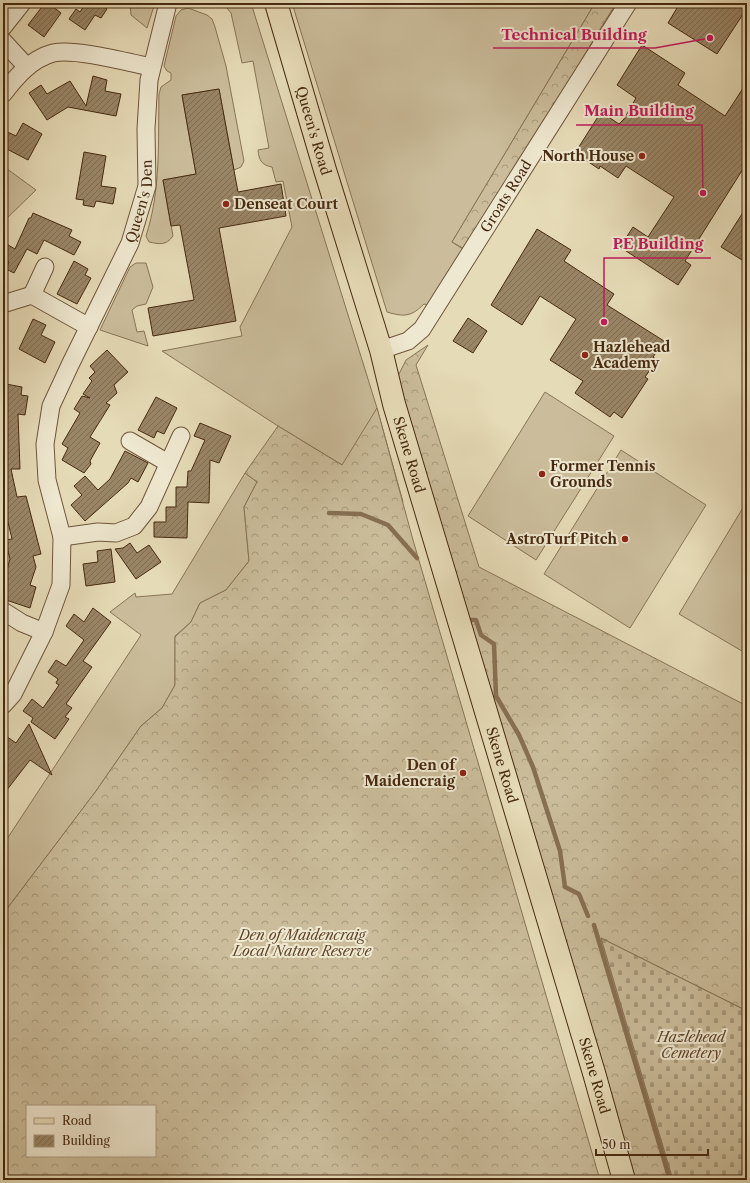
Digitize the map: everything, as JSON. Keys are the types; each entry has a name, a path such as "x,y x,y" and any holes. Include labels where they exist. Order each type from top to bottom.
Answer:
{"main road":[{"name":"Queen's Road","path":"276,3 325,170 381,350"},
{"name":"Skene Road","path":"381,350 394,404 594,1073 624,1180"}],"street":[{"path":"3,27 22,3"},
{"name":"Queen's Den","path":"3,705 13,694 44,632 61,585 62,537 47,480 45,444 51,406 130,243 147,186 146,128 151,67 168,3"},
{"name":"Groats Road","path":"381,350 408,341 422,329 628,3"},
{"path":"3,41 27,66"},
{"path":"3,94 27,66 53,53 83,53 151,67"},
{"path":"3,304 32,295 46,267"},
{"path":"32,295 89,327"},
{"path":"62,537 98,532 116,533 134,526 149,507 181,436"},
{"path":"130,441 168,463"},
{"path":"3,611 22,623 44,632"}],"green space":[{"path":"130,3 155,3 147,28 131,15"},
{"path":"223,3 251,3 377,408 403,502 278,426 162,351 242,336 240,327 292,227 283,181 276,182 272,167 263,164 259,157 258,150 269,148 253,61 242,63 231,13"},
{"path":"292,3 595,3 452,242 466,251 428,305 424,304 411,314 398,315 387,312"},
{"path":"595,3 616,3 466,250 452,242"},
{"path":"188,8 207,15 212,19 215,27 226,66 244,161 241,167 234,170 219,89 182,95 196,174 163,180 173,236 162,244 149,242 146,236 151,219 158,166 159,94 161,87 171,80 171,73 167,71 164,66 176,16 181,10"},
{"path":"3,166 36,190 3,222"},
{"path":"136,263 146,263 153,287 146,304 137,306 132,310 137,332 144,331 148,346 100,330 130,267"},
{"path":"428,345 416,365 479,567 747,706 747,1011 601,938 673,1180 635,1180 395,382 406,360"},
{"name":"Former Tennis Grounds","path":"545,392 614,436 536,560 468,516"},
{"name":"Den of Maidencraig Local Nature Reserve","path":"377,408 413,540 600,1180 3,1180 3,914 96,791 141,726 162,708 175,685 175,637 191,622 200,603 226,590 249,561 244,507 257,482 245,473 278,426 342,465"},
{"name":"AstroTurf Pitch","path":"621,450 706,505 630,628 544,574"},
{"path":"245,473 257,482 244,507 249,561 226,590 200,603 191,622 175,636 175,685 162,708 141,726 96,791 3,914 3,845 141,635 110,612 135,593 136,597 172,594"},
{"path":"747,501 747,654 679,614"},
{"name":"Hazlehead Cemetery","path":"601,938 747,1011 747,1180 673,1180"}],"building":[{"path":"45,3 48,3 61,13 44,37 28,25"},
{"path":"80,3 104,3 102,5 107,9 101,18 95,15 85,30 69,19 76,9 80,12 84,6"},
{"path":"680,3 747,3 747,8 717,54 668,23"},
{"path":"642,45 685,73 678,85 725,116 747,82 747,172 743,169 685,261 691,265 678,285 620,247 633,227 648,237 674,197 626,166 618,178 600,166 599,169 575,153 601,112 619,124 624,119 636,98 617,85"},
{"path":"93,76 107,80 105,91 121,94 116,116 68,107 47,120 29,93 41,85 47,94 70,81 86,106"},
{"name":"Denseat Court","path":"219,89 238,192 281,184 286,216 219,228 236,321 153,336 148,308 194,300 180,225 171,226 163,180 196,174 182,95"},
{"path":"23,123 42,134 28,160 3,147 3,130 16,136"},
{"path":"84,152 106,156 101,186 116,188 113,204 96,201 94,207 83,205 84,200 76,199"},
{"path":"747,206 747,263 721,247"},
{"path":"33,213 72,230 69,236 81,242 74,255 44,240 37,254 27,249 14,273 6,269 9,262 3,259 3,242 15,249 29,218 31,218"},
{"path":"537,229 571,250 564,261 614,294 607,305 664,341 653,357 657,360 645,377 648,379 622,418 614,412 610,417 575,393 583,381 550,360 576,319 540,296 522,325 491,305"},
{"path":"74,261 88,269 85,275 91,278 77,304 57,294"},
{"path":"468,318 487,331 473,353 453,341"},
{"path":"33,319 46,325 41,335 55,342 45,363 19,349"},
{"path":"107,350 128,372 114,385 117,393 106,403 110,405 90,437 100,443 90,461 91,464 84,473 62,460 68,448 62,444 80,413 74,409 82,396 90,398 83,394 92,381 89,378 95,372 90,366"},
{"path":"6,384 22,387 21,395 28,396 25,415 18,414 20,469 11,469 17,497 26,496 41,554 33,556 36,567 30,585 36,587 30,608 3,599 7,581 4,580 10,559 5,540 12,539 6,514 3,515 3,404"},
{"path":"156,397 177,408 164,434 157,431 154,438 138,430"},
{"path":"200,423 231,436 219,463 210,460 209,503 188,502 187,538 154,537 154,522 166,522 166,507 176,507 176,487 187,487 188,471 191,471 205,440 194,436"},
{"path":"125,451 148,463 138,482 131,478 128,483 85,521 71,505 82,495 74,486 85,476 98,490 110,479"},
{"path":"130,543 137,553 149,545 161,562 136,579 115,549 123,548"},
{"path":"111,549 115,582 86,586 83,564 98,562 97,551"},
{"path":"93,608 111,622 83,661 92,667 66,704 72,708 65,717 69,719 55,739 31,722 33,718 23,711 32,699 43,708 59,685 56,683 58,679 48,672 56,660 66,666 84,640 66,626 74,614 84,622"},
{"path":"29,724 52,775 30,760 3,795 3,734 16,743"}],"waterway":[{"path":"329,513 361,514 388,525 417,558"},
{"path":"466,620 476,620 481,635 494,644 496,696 519,735 533,767 560,851 565,887 579,894 588,916"},
{"path":"594,925 670,1180"}],"place":[{"name":"Technical Building","path":"710,38"},
{"name":"North House","path":"642,156"},
{"name":"Main Building","path":"703,193"},
{"name":"Denseat Court","path":"226,204"},
{"name":"PE Building","path":"604,322"},
{"name":"Hazlehead Academy","path":"585,355"},
{"name":"Former Tennis Grounds","path":"542,474"},
{"name":"AstroTurf Pitch","path":"625,539"},
{"name":"Den of Maidencraig","path":"463,773"}]}
